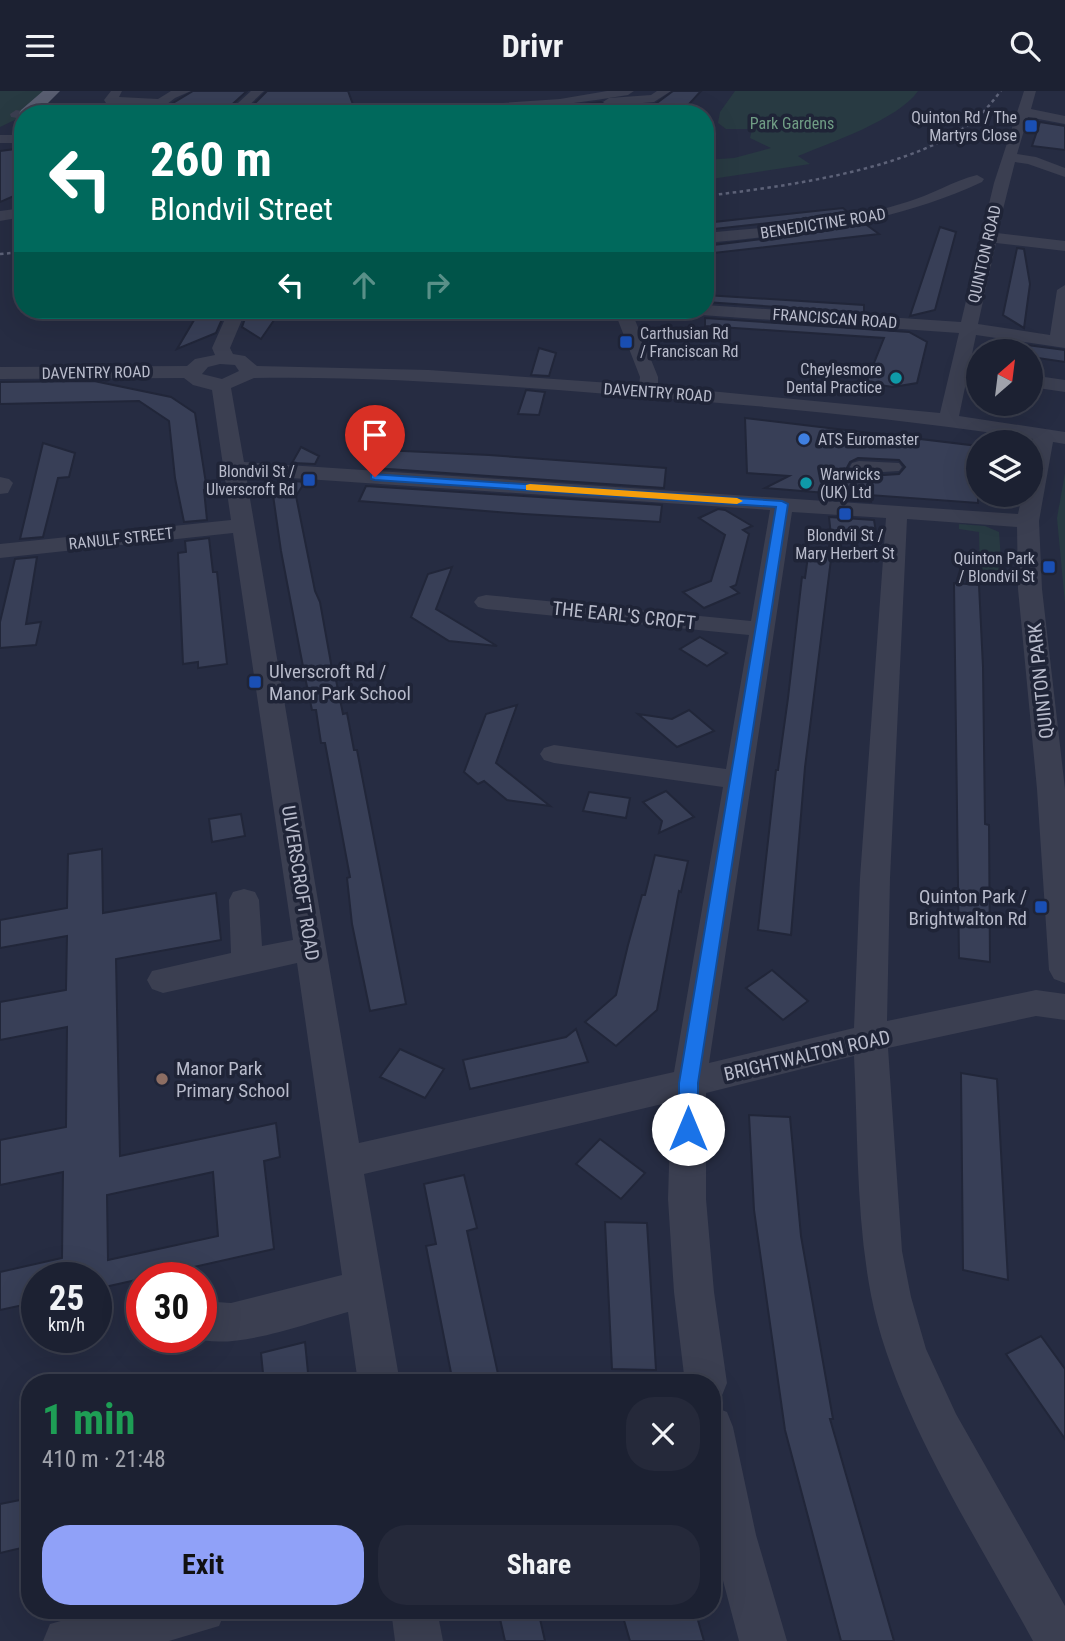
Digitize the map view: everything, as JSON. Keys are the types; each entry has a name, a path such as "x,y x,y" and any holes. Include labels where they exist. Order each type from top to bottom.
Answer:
{"main road":[{"path":"34,105 52,91"}],"street":[{"path":"157,105 171,95 185,91"},
{"path":"242,105 258,91"},
{"name":"QUINTON ROAD","path":"948,420 988,237 1030,91"},
{"path":"117,92 111,101 159,103"},
{"path":"545,105 627,92"},
{"path":"560,103 657,100"},
{"path":"1024,112 1065,120"},
{"path":"1010,157 1031,160 1065,173"},
{"name":"BENEDICTINE ROAD","path":"714,238 873,217 912,207 977,179"},
{"path":"988,237 1065,246"},
{"path":"1061,342 1065,290"},
{"name":"FRANCISCAN ROAD","path":"714,311 968,328 1061,342"},
{"path":"223,371 220,348 233,319"},
{"path":"626,319 649,377 648,391"},
{"path":"192,372 193,377 200,382 223,371 242,361 248,366 249,372 239,380 223,371 202,363 192,372"},
{"path":"959,369 966,370"},
{"name":"ULVERSCROFT ROAD","path":"223,371 242,525 378,1374"},
{"name":"DAVENTRY ROAD","path":"0,373 192,372"},
{"name":"DAVENTRY ROAD","path":"249,372 451,378 758,400 758,411 763,417 812,422 820,420 820,405 948,420"},
{"path":"1043,383 1065,386"},
{"path":"948,420 1054,436"},
{"name":"QUINTON PARK","path":"1054,436 1028,521 1030,589 1051,789 1065,970"},
{"path":"856,494 859,467 892,467"},
{"path":"236,468 782,504 856,494 898,511 1028,521"},
{"path":"705,1374 694,1292 687,1199 688,1083 782,504"},
{"path":"898,511 876,865 870,1038 883,1251 891,1297 906,1353 941,1429 1059,1641"},
{"name":"RANULF STREET","path":"0,551 242,525"},
{"name":"THE EARL'S CROFT","path":"486,602 762,629"},
{"path":"554,754 739,780"},
{"path":"244,899 247,960"},
{"path":"163,980 311,948"},
{"name":"BRIGHTWALTON ROAD","path":"345,1162 870,1038 1036,1003 1065,1007"},
{"path":"217,1322 231,1323 364,1289"},
{"path":"721,1483 741,1571 763,1641"},
{"path":"67,1641 164,1619"},
{"path":"415,1619 419,1641"}],"green space":[{"path":"0,91 52,91 36,105 14,105 14,120 0,127"},
{"name":"Park Gardens","path":"735,91 918,91 896,111 880,120 798,156 810,164 714,179 714,159 734,158 771,148 750,138 752,129 726,129 718,123 720,112"},
{"path":"1065,473 1065,604 1057,518"},
{"path":"959,524 985,526 999,532 1003,585 980,582 979,532 959,529"}],"building":[{"path":"193,91 247,91 232,105 173,103"},
{"path":"267,91 348,91 353,105 253,105"},
{"path":"673,91 701,91 688,105 654,105"},
{"path":"601,102 604,105 576,105"},
{"path":"1040,122 1065,126 1065,150 1032,146"},
{"path":"14,149 14,196 0,202 0,151"},
{"path":"843,208 850,214 714,229 714,222"},
{"path":"864,223 879,234 714,253 714,245 812,233"},
{"path":"940,227 956,232 935,310 910,316"},
{"path":"1017,248 1024,249 1030,284 1024,328 1003,315"},
{"path":"714,296 864,305 864,313 714,303"},
{"path":"195,319 222,319 216,333 177,349"},
{"path":"245,319 275,319 261,339 242,327"},
{"path":"705,319 714,319 909,332 927,342 917,383 893,387 866,383 884,338 705,326"},
{"path":"1043,347 1065,350 1065,362 1043,359"},
{"path":"539,348 556,353 549,376 531,375"},
{"path":"94,381 171,397 195,413 207,490 204,490 207,520 184,522 175,478 169,421 139,401 0,404 0,382"},
{"path":"526,390 545,392 539,415 518,414"},
{"path":"745,418 966,445 966,502 870,495 871,502 827,499 826,493 765,488 789,476 747,473","holes":["858,458 899,460 905,467 899,474 868,476 861,485 847,485 842,477 850,462"]},
{"path":"43,443 75,453 69,477 58,478 43,537 20,539"},
{"path":"301,447 319,456 315,464 292,463"},
{"path":"382,450 666,468 664,488 374,468"},
{"path":"282,480 305,482 296,496 334,680 343,714 347,713 354,750 357,750 406,1004 370,1011 352,924 347,878 350,877 325,743 321,743 316,710 312,710 281,551 273,495"},
{"path":"366,486 662,505 660,522 524,514 359,501"},
{"path":"718,509 725,510 752,526 743,530 749,534 736,585 731,587 739,593 704,608 683,592 711,581 725,535 699,518"},
{"path":"829,517 874,520 877,538 831,535"},
{"path":"209,538 213,572 217,572 227,664 198,668 198,662 183,664 178,553 186,552 185,541"},
{"path":"809,549 832,551 805,767 791,935 758,930 776,770 788,698 802,577 805,578"},
{"path":"37,557 26,624 41,622 36,645 0,648 0,622 15,559"},
{"path":"452,567 436,609 497,646 449,641 411,617 428,574"},
{"path":"954,583 979,585 985,824 989,825 990,962 959,958"},
{"path":"700,637 727,653 707,666 680,649"},
{"path":"517,705 496,763 550,806 507,800 484,781 478,784 464,772 486,714"},
{"path":"689,710 714,731 677,747 638,714 672,719"},
{"path":"666,791 694,817 659,833 662,821 643,802"},
{"path":"589,792 630,798 626,818 583,811"},
{"path":"241,814 245,836 212,842 209,819"},
{"path":"102,849 103,913 216,893 221,940 116,959 120,1156 276,1123 280,1157 264,1161 274,1249 216,1262 126,1262 126,1282 112,1285 112,1262 44,1262 62,1258 63,1172 0,1185 0,1140 66,1127 67,1027 0,1040 0,1002 66,990 67,936 0,948 0,920 67,908 68,854","holes":["213,1172 218,1236 108,1260 107,1195"]},
{"path":"655,855 688,861 681,892 679,891 657,1010 616,1046 585,1022 616,995"},
{"path":"772,970 808,1001 783,1020 746,988"},
{"path":"576,1029 588,1062 470,1089 463,1060 566,1037"},
{"path":"400,1049 444,1069 425,1098 380,1077"},
{"path":"961,1073 997,1079 1008,1280 963,1270"},
{"path":"749,1115 790,1117 801,1236 833,1419 830,1419 894,1641 841,1641 785,1430 754,1210"},
{"path":"600,1139 645,1173 621,1199 576,1164"},
{"path":"464,1175 477,1228 467,1231 498,1374 451,1374 426,1246 436,1244 424,1184"},
{"path":"605,1222 647,1223 656,1370 612,1369"},
{"path":"21,1267 21,1305 0,1310 0,1272"},
{"path":"1041,1336 1065,1369 1065,1439 1006,1354"},
{"path":"305,1342 308,1374 263,1374 261,1353"},
{"path":"21,1500 21,1548 0,1553 0,1504"},
{"path":"500,1619 540,1619 545,1641 505,1641"},
{"path":"624,1619 698,1619 704,1641 630,1641"}],"tunnel":[{"path":"854,479 856,495"}],"railway":[{"path":"714,195 810,181 888,162 924,149 955,134 980,115 1001,91"},
{"path":"0,254 14,253"}],"slow traffic":[{"path":"530,487 737,501"}],"place":[{"name":"Quinton Rd / The Martyrs Close","path":"1031,126"},
{"name":"Carthusian Rd / Franciscan Rd","path":"626,342"},
{"name":"Cheylesmore Dental Practice","path":"896,378"},
{"name":"ATS Euromaster","path":"804,439"},
{"name":"Blondvil St / Ulverscroft Rd","path":"309,480"},
{"name":"Warwicks (UK) Ltd","path":"806,483"},
{"name":"Blondvil St / Mary Herbert St","path":"845,514"},
{"name":"Quinton Park / Blondvil St","path":"1049,567"},
{"name":"Ulverscroft Rd / Manor Park School","path":"255,682"},
{"name":"Quinton Park / Brightwalton Rd","path":"1041,907"},
{"name":"Manor Park Primary School","path":"162,1079"}],"route":[{"path":"375,477 782,504 688,1083 688,1129"}]}
